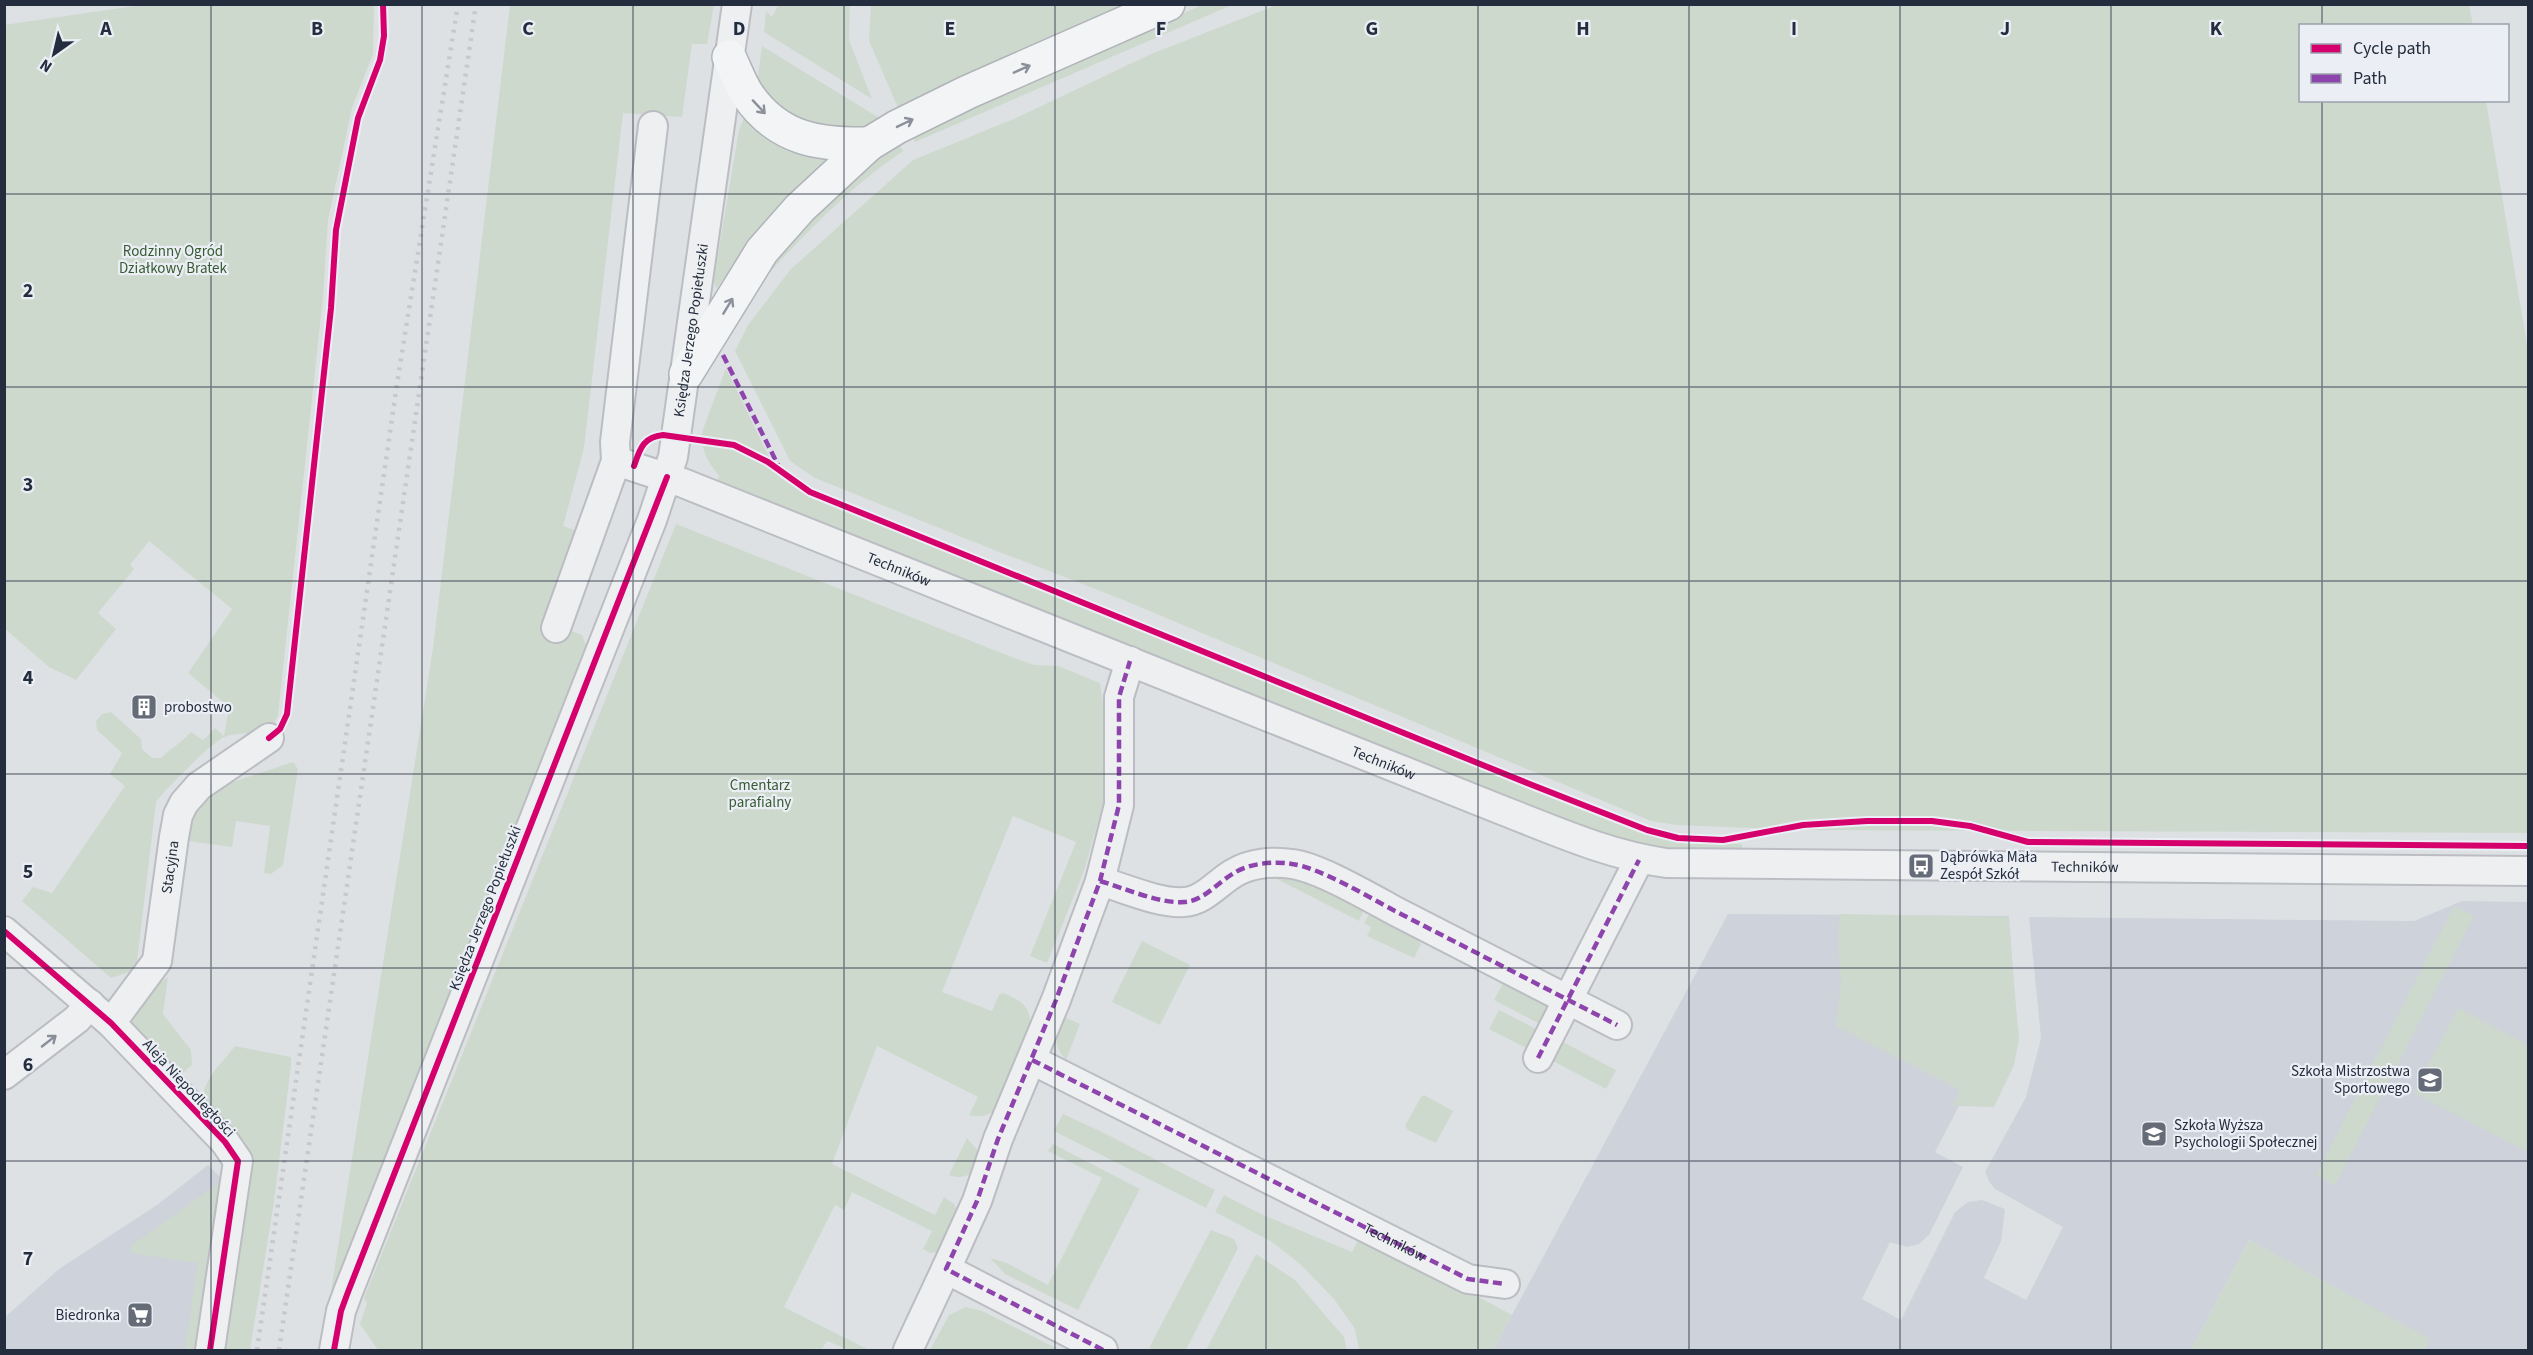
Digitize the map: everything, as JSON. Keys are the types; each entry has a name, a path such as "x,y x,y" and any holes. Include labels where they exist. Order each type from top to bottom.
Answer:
{"highway":[{"path":"686,374 762,251 800,208 869,144 897,127 968,92 1168,4"},
{"path":"729,57 748,95 768,117 797,137 831,144 869,144"}],"street":[{"name":"Księdza Jerzego Popiełuszki","path":"334,1350 341,1311 348,1292 673,458 737,4"},
{"path":"556,627 616,461 615,441 653,126"},
{"name":"Techników","path":"616,461 667,477 1504,811 1609,852 1639,860 1666,864 2529,871"},
{"path":"908,1350 977,1201 998,1139 1032,1060 1100,881 1119,806 1119,697 1130,661"},
{"name":"Stacyjna","path":"111,1023 157,961 174,837 178,815 184,803 199,786 269,738"},
{"path":"1538,1058 1639,860"},
{"path":"1100,881 1163,899 1184,902 1197,899 1235,872 1271,863 1293,864 1307,868 1374,900 1617,1025"},
{"name":"Aleja Niepodległości","path":"4,931 111,1023 225,1142 238,1161 210,1350"},
{"path":"4,1075 77,1019 90,1004"},
{"name":"Techników","path":"1032,1060 1468,1279 1505,1284"},
{"path":"946,1269 1103,1350"}],"shaded area":[{"path":"2462,901 2528,902 2528,1350 2424,1350 2429,1339 2249,1240 2191,1350 1493,1350 1728,914 2009,916 2018,1039 1994,1107 1959,1106 1935,1152 1963,1167 1929,1235 1919,1244 1907,1247 1890,1242 1862,1299 1901,1320 1955,1212 1968,1202 1982,1200 2005,1209 2001,1241 1984,1278 2026,1300 2063,1227 1995,1189 1985,1172 2026,1097 2041,1038 2029,917 2414,921"},
{"path":"208,1165 223,1180 195,1350 5,1350 4,1318 59,1269 157,1205"}],"green space":[{"path":"779,4 850,5 849,40 872,99 764,32 766,11 772,17"},
{"path":"1279,4 2469,5 2473,24 2299,24 2299,102 2486,102 2528,350 2528,833 1801,830 1677,825 1651,821 1116,597 815,478 790,461 735,351 748,325 790,270 913,160 1016,118 1151,54"},
{"name":"Rodzinny Ogród Działkowy Bratek","path":"141,5 374,5 373,54 352,108 328,220 323,297 278,715 269,727 263,730 221,739 190,766 156,802 136,970 111,978 22,901 33,887 52,893 125,786 110,774 122,753 97,730 96,721 102,714 111,712 141,739 142,749 152,758 161,758 191,732 203,740 215,728 224,736 229,707 188,673 232,609 149,541 130,565 134,569 98,613 116,629 76,680 49,667 5,629 4,25"},
{"path":"510,5 714,5 707,44 692,44 682,117 623,113 584,448 563,526 580,532 545,621 582,635 586,646 337,1282 331,1291 433,648"},
{"path":"871,5 1133,5 899,110 869,41"},
{"path":"1202,5 1232,5 915,142 912,133"},
{"path":"762,46 881,119 860,130 792,123 757,82"},
{"path":"745,115 829,158 772,214 716,289 714,282 717,260 739,130"},
{"path":"898,142 903,151 845,197 758,285 774,256 822,201"},
{"path":"726,368 781,478 810,497 1646,834 1688,844 1742,844 1742,853 1670,850 1613,839 717,483 719,476 706,456 702,432"},
{"name":"Cmentarz parafialny","path":"676,524 1009,656 1034,665 1058,666 1100,683 1105,717 1103,804 1084,871 1047,963 1030,956 1076,842 1013,816 942,992 992,1011 999,995 1003,993 1024,1005 1029,1015 1030,1028 997,1108 988,1115 981,1116 969,1115 978,1097 877,1046 832,1164 935,1215 944,1197 954,1204 958,1211 943,1251 930,1253 923,1249 932,1231 852,1192 844,1210 835,1205 784,1307 869,1350 849,1350 827,1341 821,1350 816,1348 814,1350 378,1350 360,1324 367,1303 364,1298"},
{"path":"293,762 298,769 283,865 271,874 264,873 270,826 236,821 232,847 180,840 185,814 212,789"},
{"path":"1271,876 1293,877 1364,910 1359,921"},
{"path":"2454,906 2474,916 2335,1185 2316,1175"},
{"path":"1370,913 1417,937 1421,944 1414,958 1367,936 1371,927 1364,923"},
{"path":"1840,914 2008,917 2019,1039 2014,1065 1994,1107 1953,1105 1960,1090 1836,1026 1841,982 1838,937"},
{"path":"1142,941 1190,965 1160,1025 1112,1002"},
{"path":"168,977 163,1014 191,1050 192,1065 180,1075 128,1024 144,997"},
{"path":"1504,981 1548,1003 1552,1013 1544,1026 1494,1000"},
{"path":"2458,1008 2528,1045 2528,1152 2414,1093"},
{"path":"1499,1010 1542,1032 1532,1051 1489,1029"},
{"path":"1064,1017 1080,1024 1066,1060 1057,1044 1059,1029"},
{"path":"1561,1041 1616,1070 1606,1089 1551,1060"},
{"path":"235,1046 291,1057 291,1065 274,1202 250,1350 219,1350 245,1181 203,1102 203,1094 209,1079"},
{"path":"1424,1095 1453,1111 1436,1143 1408,1130 1405,1126"},
{"path":"1063,1114 1215,1190 1206,1208 1054,1131"},
{"path":"967,1138 979,1152 975,1171 962,1177 949,1175"},
{"path":"1053,1144 1140,1189 1078,1310 1005,1274 990,1258 1007,1263 1048,1285 1102,1178 1048,1151"},
{"path":"223,1180 195,1350 185,1350 198,1263 131,1253 131,1246"},
{"path":"1224,1195 1261,1214 1352,1252 1361,1234 1512,1315 1493,1350 1359,1350 1355,1329 1334,1299 1300,1264 1272,1242 1215,1212"},
{"path":"1211,1230 1234,1239 1238,1248 1186,1350 1149,1348"},
{"path":"2249,1240 2430,1339 2424,1350 2191,1350"},
{"path":"1256,1254 1295,1280 1344,1337 1347,1350 1206,1350"},
{"path":"966,1307 982,1311 1060,1350 930,1350 949,1315"}],"railway":[{"path":"257,1350 397,384 458,4"},
{"path":"279,1350 476,4"}],"marked path":[{"path":"723,355 778,465"},
{"path":"1103,1350 946,1269 977,1201 998,1139 1056,1000 1100,881 1119,805 1119,697 1130,661"},
{"path":"1538,1058 1639,860"},
{"path":"1100,881 1164,901 1184,902 1211,891 1228,877 1247,867 1278,863 1303,866 1344,883 1617,1025"},
{"path":"1032,1060 1468,1279 1505,1284"}],"cycle path":[{"path":"269,738 280,729 287,714 331,308 336,230 358,118 380,60 384,36 383,4"},
{"path":"634,466 643,445 656,436 734,445 768,462 810,492 1527,783 1647,830 1678,838 1723,840 1803,825 1867,821 1932,821 1970,826 2028,842 2528,846"},
{"path":"334,1350 341,1311 348,1292 667,477"},
{"path":"4,931 111,1023 225,1142 238,1161 210,1350"}],"place":[{"name":"probostwo","path":"144,707"},
{"name":"Dąbrówka Mała Zespół Szkół","path":"1921,866"},
{"name":"Szkoła Mistrzostwa Sportowego","path":"2430,1080"},
{"name":"Szkoła Wyższa Psychologii Społecznej","path":"2154,1134"},
{"name":"Biedronka","path":"140,1315"}]}
